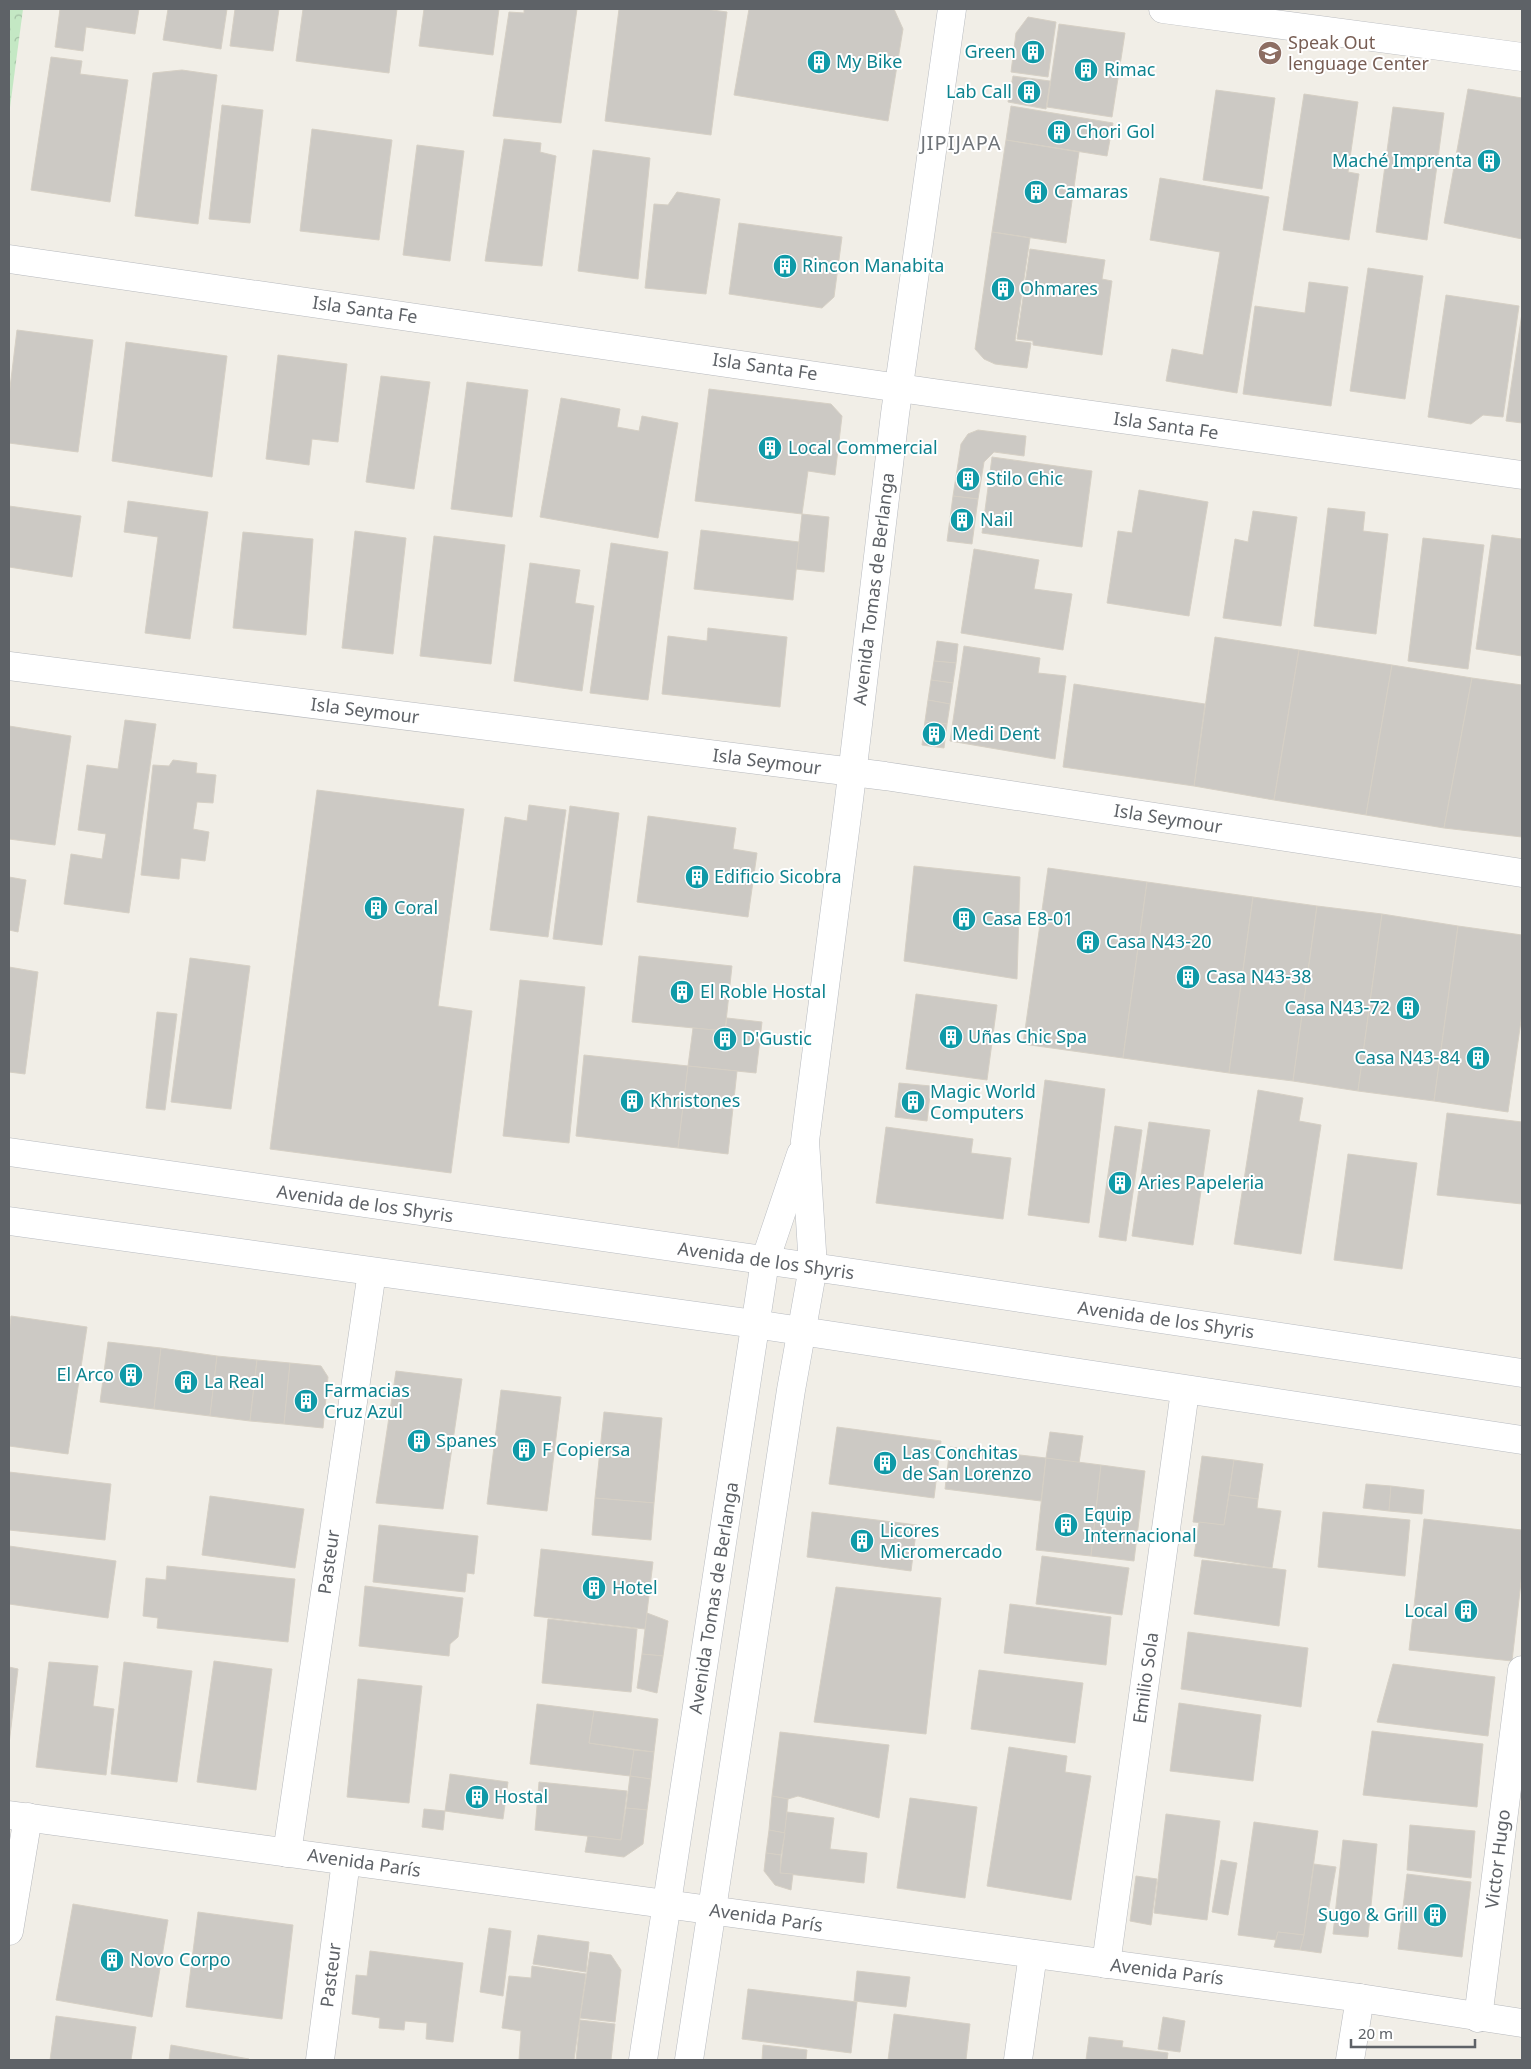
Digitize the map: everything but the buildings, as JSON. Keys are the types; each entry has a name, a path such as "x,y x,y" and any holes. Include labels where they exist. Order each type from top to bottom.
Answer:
{"street":[{"name":"Avenida Tomas de Berlanga","path":"642,2060 765,1261 805,1141 853,773 900,388 952,9"},
{"path":"1163,9 1522,57"},
{"name":"Isla Santa Fe","path":"9,259 900,388 1522,475"},
{"name":"Isla Seymour","path":"9,666 885,776 1522,873"},
{"name":"Avenida Tomas de Berlanga","path":"689,2060 813,1268 805,1141"},
{"name":"Avenida de los Shyris","path":"9,1152 1522,1373"},
{"path":"9,1221 755,1324 802,1333 1185,1391 1522,1440"},
{"name":"Pasteur","path":"287,1853 372,1272"},
{"name":"Emilio Sola","path":"1106,1964 1185,1391"},
{"name":"Victor Hugo","path":"1478,2018 1522,1670"},
{"path":"9,1931 18,1816"},
{"name":"Avenida París","path":"18,1816 1360,1998 1478,2018 1522,2023"},
{"name":"Pasteur","path":"320,2060 346,1861"},
{"path":"1018,2060 1033,1954"},
{"path":"1350,2060 1360,1998"}],"green space":[{"path":"9,9 23,9 9,115"}],"place":[{"name":"Green","path":"1033,52"},
{"name":"Speak Out lenguage Center","path":"1270,53"},
{"name":"My Bike","path":"819,62"},
{"name":"Rimac","path":"1086,70"},
{"name":"Lab Call","path":"1029,92"},
{"name":"Chori Gol","path":"1059,132"},
{"name":"Maché Imprenta","path":"1489,161"},
{"name":"Camaras","path":"1036,192"},
{"name":"Rincon Manabita","path":"785,266"},
{"name":"Ohmares","path":"1003,289"},
{"name":"Local Commercial","path":"770,448"},
{"name":"Stilo Chic","path":"968,479"},
{"name":"Nail","path":"962,520"},
{"name":"Medi Dent","path":"934,734"},
{"name":"Edificio Sicobra","path":"697,877"},
{"name":"Coral","path":"376,908"},
{"name":"Casa E8-01","path":"964,919"},
{"name":"Casa N43-20","path":"1088,942"},
{"name":"Casa N43-38","path":"1188,977"},
{"name":"El Roble Hostal","path":"682,992"},
{"name":"Casa N43-72","path":"1408,1008"},
{"name":"Uñas Chic Spa","path":"951,1037"},
{"name":"D'Gustic","path":"725,1039"},
{"name":"Casa N43-84","path":"1478,1058"},
{"name":"Khristones","path":"632,1101"},
{"name":"Magic World Computers","path":"913,1102"},
{"name":"Aries Papeleria","path":"1120,1183"},
{"name":"El Arco","path":"131,1375"},
{"name":"La Real","path":"186,1382"},
{"name":"Farmacias Cruz Azul","path":"306,1401"},
{"name":"Spanes","path":"419,1441"},
{"name":"F Copiersa","path":"524,1450"},
{"name":"Las Conchitas de San Lorenzo","path":"885,1463"},
{"name":"Equip Internacional","path":"1066,1525"},
{"name":"Licores Micromercado","path":"862,1541"},
{"name":"Hotel","path":"594,1588"},
{"name":"Local","path":"1466,1611"},
{"name":"Hostal","path":"477,1797"},
{"name":"Sugo & Grill","path":"1435,1915"},
{"name":"Novo Corpo","path":"112,1960"}],"district":[{"name":"JIPIJAPA","path":"961,143"}]}
